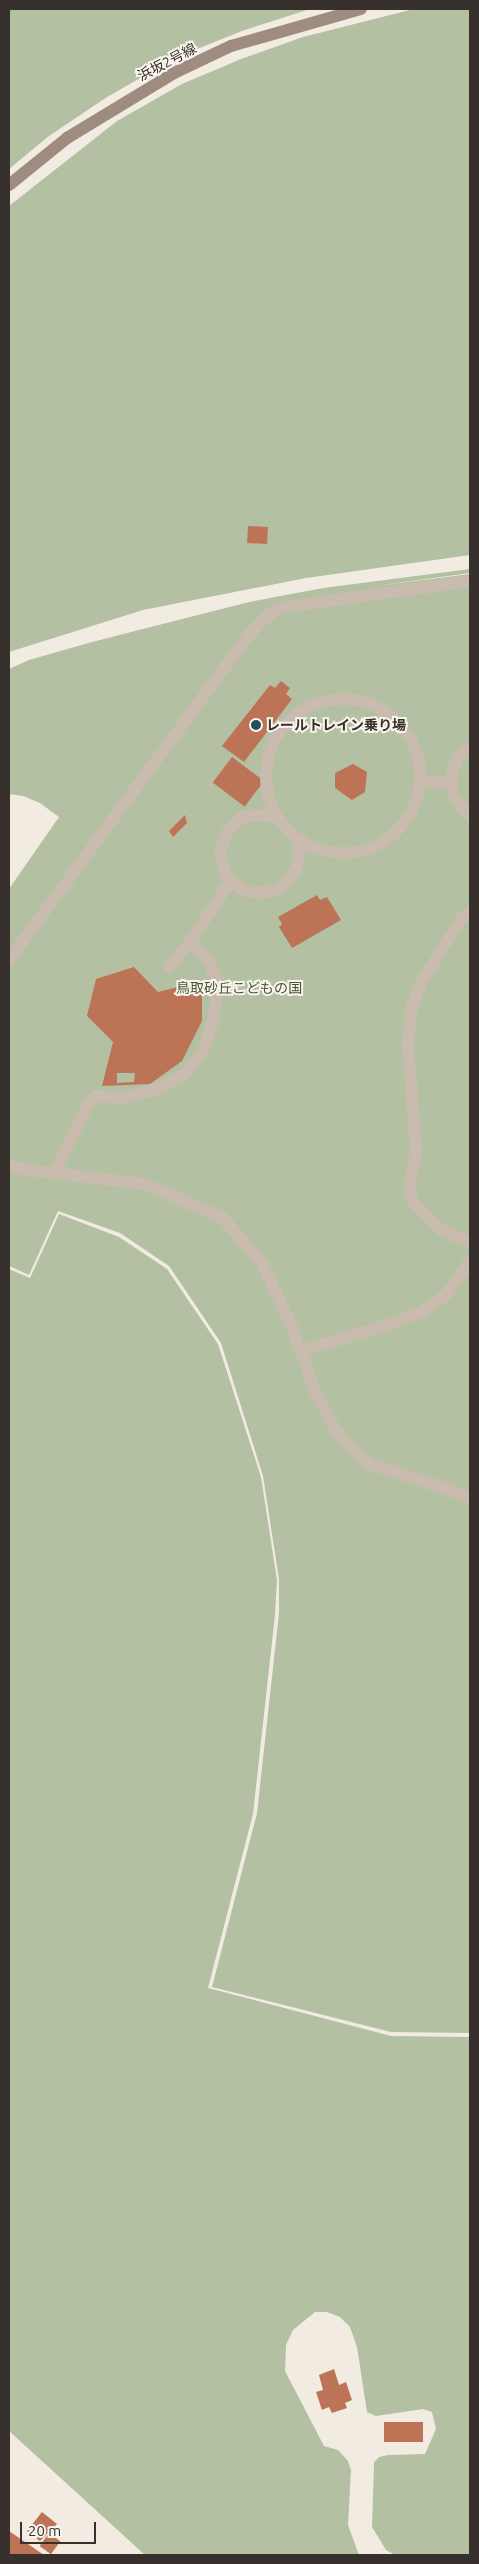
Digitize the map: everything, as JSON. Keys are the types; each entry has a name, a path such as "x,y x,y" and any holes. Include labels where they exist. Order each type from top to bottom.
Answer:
{"street":[{"name":"浜坂2号線","path":"9,185 67,138 176,72 230,46 361,9"},
{"path":"9,960 249,635 278,608 470,581"},
{"path":"333,699 367,702 383,710 396,720 416,748 421,781 416,801 408,819 394,834 377,845 358,852 338,853 318,849 300,840 277,816 266,784 266,767 270,750 288,722 317,704 333,699"},
{"path":"470,747 459,757 453,769 451,783 454,796 461,807 470,815"},
{"path":"421,781 451,783"},
{"path":"277,816 254,814 243,818 227,831 220,852 225,873 231,881 242,889 255,893 268,892 281,887 297,867 300,840"},
{"path":"169,967 190,942 231,881"},
{"path":"467,918 422,981 411,1009 408,1044 416,1150 409,1188 419,1209 441,1230 470,1242"},
{"path":"54,1173 89,1103 96,1096 120,1098 154,1090 184,1075 202,1053 213,1021 218,985 209,960 190,942"},
{"path":"9,1165 27,1170 145,1184 223,1218 262,1264 290,1322 315,1391 337,1432 369,1464 442,1487 470,1499"},
{"path":"301,1350 387,1325 423,1311 446,1295 470,1261"}],"green space":[{"path":"9,9 310,9 242,31 177,57 107,97 49,136 9,169"},
{"path":"414,9 470,9 470,555 306,578 143,610 9,652 9,206 117,121 182,84 241,59 303,37"},
{"name":"鳥取砂丘こどもの国","path":"470,569 470,573 368,587 470,574 470,2033 391,2032 212,1987 257,1813 279,1613 279,1579 263,1476 221,1343 169,1266 120,1233 58,1211 29,1275 9,1266 9,889 59,817 40,803 23,796 9,794 9,669 29,660 92,642 249,602 323,588"},
{"path":"59,1214 119,1237 167,1269 218,1344 261,1477 277,1580 275,1615 253,1814 208,1988 391,2036 470,2037 470,2555 395,2555 386,2550 372,2527 374,2462 379,2457 388,2455 425,2454 436,2429 432,2412 423,2409 376,2416 367,2412 357,2347 350,2327 340,2317 327,2312 315,2312 293,2330 286,2345 285,2371 324,2446 338,2450 348,2461 351,2470 348,2525 359,2555 145,2555 9,2431 9,1269 30,1278"}],"building":[{"path":"248,526 268,527 267,544 247,543"},
{"path":"281,681 290,688 286,694 292,699 244,762 222,746 270,685 275,688"},
{"path":"232,757 264,781 245,807 213,783"},
{"path":"353,764 367,772 365,792 352,800 335,788 335,773"},
{"path":"185,815 187,823 173,837 169,831"},
{"path":"317,895 320,900 327,897 341,920 292,948 279,927 282,924 278,917"},
{"path":"134,967 158,992 202,981 202,1021 182,1061 150,1084 102,1086 113,1042 87,1016 96,979","holes":["117,1073 135,1073 134,1082 117,1083"]},
{"path":"334,2369 339,2385 346,2382 352,2400 345,2403 347,2408 332,2413 329,2407 322,2410 316,2392 323,2390 319,2375"},
{"path":"384,2422 423,2422 423,2442 384,2442"},
{"path":"42,2512 57,2524 40,2541 27,2531"},
{"path":"9,2531 44,2555 9,2555"},
{"path":"49,2533 60,2541 51,2554 40,2546"}],"place":[{"name":"レールトレイン乗り場","path":"256,725"}]}
